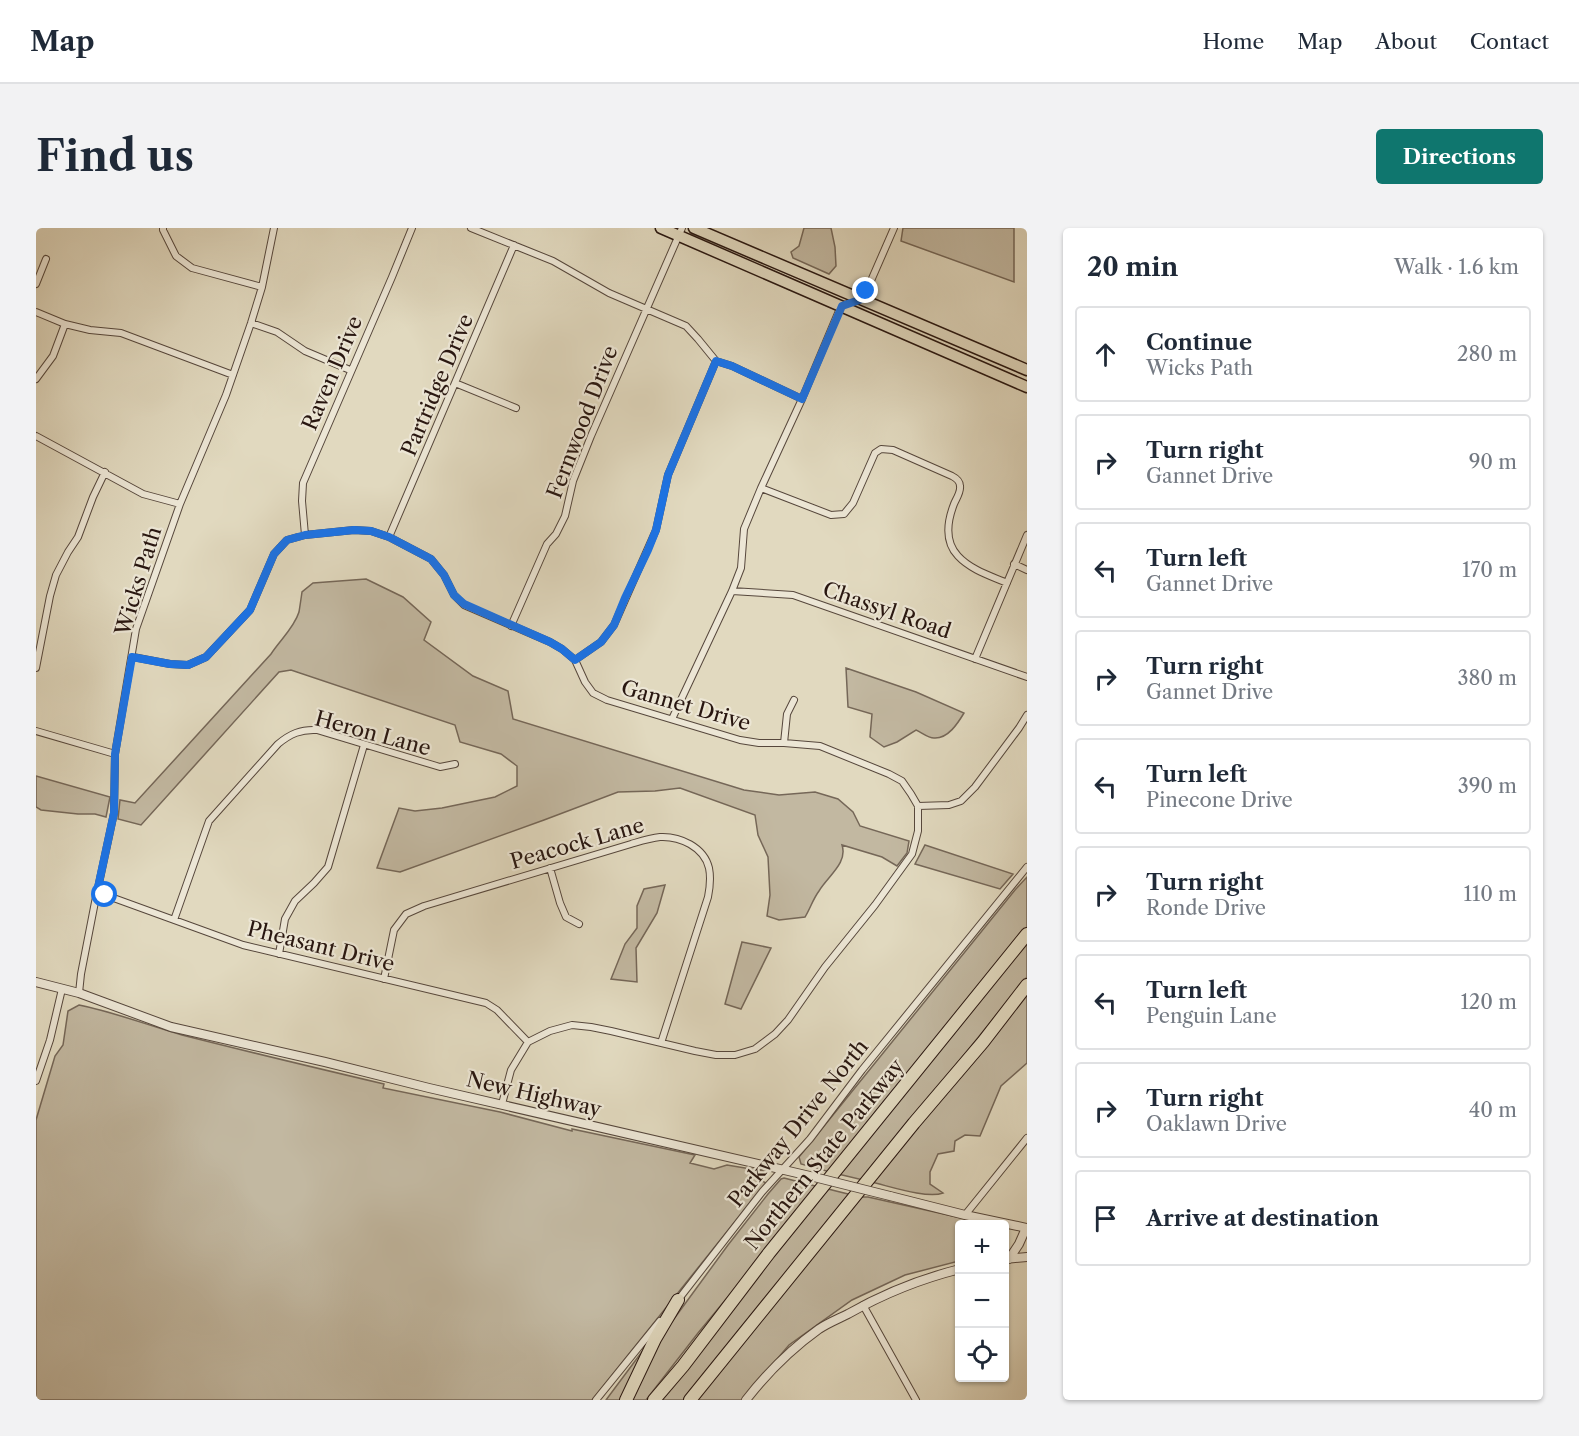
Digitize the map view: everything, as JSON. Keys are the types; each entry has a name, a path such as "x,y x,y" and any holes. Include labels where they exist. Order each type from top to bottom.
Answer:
{"highway":[{"name":"Northern State Parkway","path":"654,1400 683,1366 769,1253 1027,934"},
{"path":"690,1400 1027,985"},
{"path":"626,1400 655,1339 678,1300"}],"main road":[{"path":"661,228 680,232 1027,387"},
{"path":"694,228 1027,369"}],"street":[{"path":"163,228 176,256 192,268 262,287"},
{"name":"Wicks Path","path":"79,993 114,813 115,754 136,629 180,504 233,375 251,323 262,287 273,228"},
{"name":"Raven Drive","path":"305,535 303,483 412,228"},
{"path":"471,228 553,261 609,293 686,326 716,361 732,366 802,399"},
{"path":"672,719 732,591 741,568 744,529 842,306 862,299 894,228"},
{"name":"Fernwood Drive","path":"511,626 547,544 556,534 564,516 580,463 680,232"},
{"name":"Partridge Drive","path":"389,537 514,245"},
{"path":"36,284 46,259"},
{"path":"36,312 64,324 90,330 121,333 233,375"},
{"path":"251,323 277,332 305,351 350,370"},
{"path":"36,379 53,356 64,324"},
{"path":"575,660 601,642 614,625 656,530 668,475 716,361"},
{"path":"455,383 516,408"},
{"path":"36,436 143,494 180,504"},
{"path":"761,488 831,515 844,514 853,503 874,453 881,449 893,450 956,479 960,489 950,517 948,533 953,550 975,569 1007,583"},
{"path":"36,668 56,575 78,537 105,472"},
{"name":"Gannet Drive","path":"132,657 188,665 206,657 250,610 274,554 287,540 305,535 354,530 371,531 389,537 431,559 444,575 454,595 464,604 562,649 575,660 593,693 607,700 740,740 820,746 902,781 918,806"},
{"path":"975,659 1027,535"},
{"path":"1014,564 1027,570"},
{"name":"Chassyl Road","path":"732,591 793,595 1027,677"},
{"path":"784,743 787,714 794,700"},
{"path":"502,1104 511,1070 528,1042 550,1031 572,1025 611,1030 716,1055 735,1055 755,1049 775,1034 788,1020 912,854 918,831 918,806 949,805 961,801 975,787 1027,715"},
{"name":"Heron Lane","path":"174,920 209,821 278,744 289,735 306,730 317,730 440,768 455,764"},
{"path":"36,731 115,754"},
{"path":"279,954 285,919 295,901 328,867 364,746"},
{"name":"Peacock Lane","path":"384,979 394,930 406,914 424,906 550,868 657,837 670,837 689,843 701,853 708,866 710,882 708,897 661,1043"},
{"name":"Parkway Drive North","path":"596,1400 781,1170 810,1139 1027,867"},
{"path":"550,868 566,917 579,924"},
{"name":"Pheasant Drive","path":"97,892 243,945 486,1003 497,1010 528,1042"},
{"name":"New Highway","path":"36,982 79,993 171,1026 1027,1228"},
{"path":"36,1081 50,1040 62,989"},
{"path":"965,1215 1027,1138"},
{"path":"1009,1256 1019,1244 1027,1228"},
{"path":"1009,1259 1027,1257"},
{"path":"746,1400 762,1379 819,1329 863,1305 911,1284 955,1271"},
{"path":"863,1305 916,1400"}],"shaded area":[{"path":"804,228 831,228 836,266 829,274 793,258 791,252 799,246"},
{"path":"903,228 1014,228 1014,282 901,241"},
{"path":"366,579 403,597 431,622 424,640 473,676 508,691 513,719 744,790 779,795 815,792 838,799 853,812 860,826 909,841 907,853 897,866 882,857 842,845 840,864 817,894 805,917 779,920 767,916 770,895 768,857 758,835 755,815 680,788 618,792 400,872 377,868 399,808 415,811 442,808 495,797 517,786 517,766 501,754 460,742 455,725 291,670 279,672 141,825 118,819 120,800 135,803 271,654 297,618 302,592 313,583"},
{"path":"846,668 916,692 964,713 952,730 944,736 932,738 916,730 884,747 870,737 872,714 848,707"},
{"path":"36,776 110,797 106,817 95,814 41,810 36,807"},
{"path":"925,845 1013,874 1000,889 915,864"},
{"path":"1027,877 1027,927 830,1172 801,1164 799,1157"},
{"path":"665,885 657,913 636,948 637,982 611,979 625,944 637,928 637,906 644,889"},
{"path":"1027,940 1027,977 863,1180 838,1174"},
{"path":"742,942 771,948 741,1009 725,1004"},
{"path":"1027,991 1027,1063 1001,1086 980,1136 965,1135 955,1141 954,1151 938,1154 930,1172 930,1184 943,1193 918,1193 871,1182"},
{"path":"79,1005 182,1035 384,1084 383,1088 500,1112 572,1131 572,1129 695,1155 690,1163 714,1169 727,1165 763,1171 766,1176 762,1181 766,1183 592,1400 36,1400 36,1120 55,1056 63,1045 68,1011"},
{"path":"784,1178 819,1187 698,1333 646,1400 629,1400 660,1338 728,1245 768,1194"},
{"path":"828,1189 852,1195 686,1400 657,1400"},
{"path":"860,1197 970,1220 955,1220 955,1262 905,1275 852,1300 789,1345 742,1400 696,1400"},
{"path":"647,1345 620,1400 606,1400"}],"route":[{"path":"105,895 97,892 114,813 115,754 132,657 188,665 206,657 250,610 274,554 287,540 305,535 354,530 371,531 389,537 431,559 444,575 454,595 464,604 550,642 575,660 601,642 614,625 656,530 668,475 716,361 732,366 802,399 842,306 862,299 866,291"}]}
